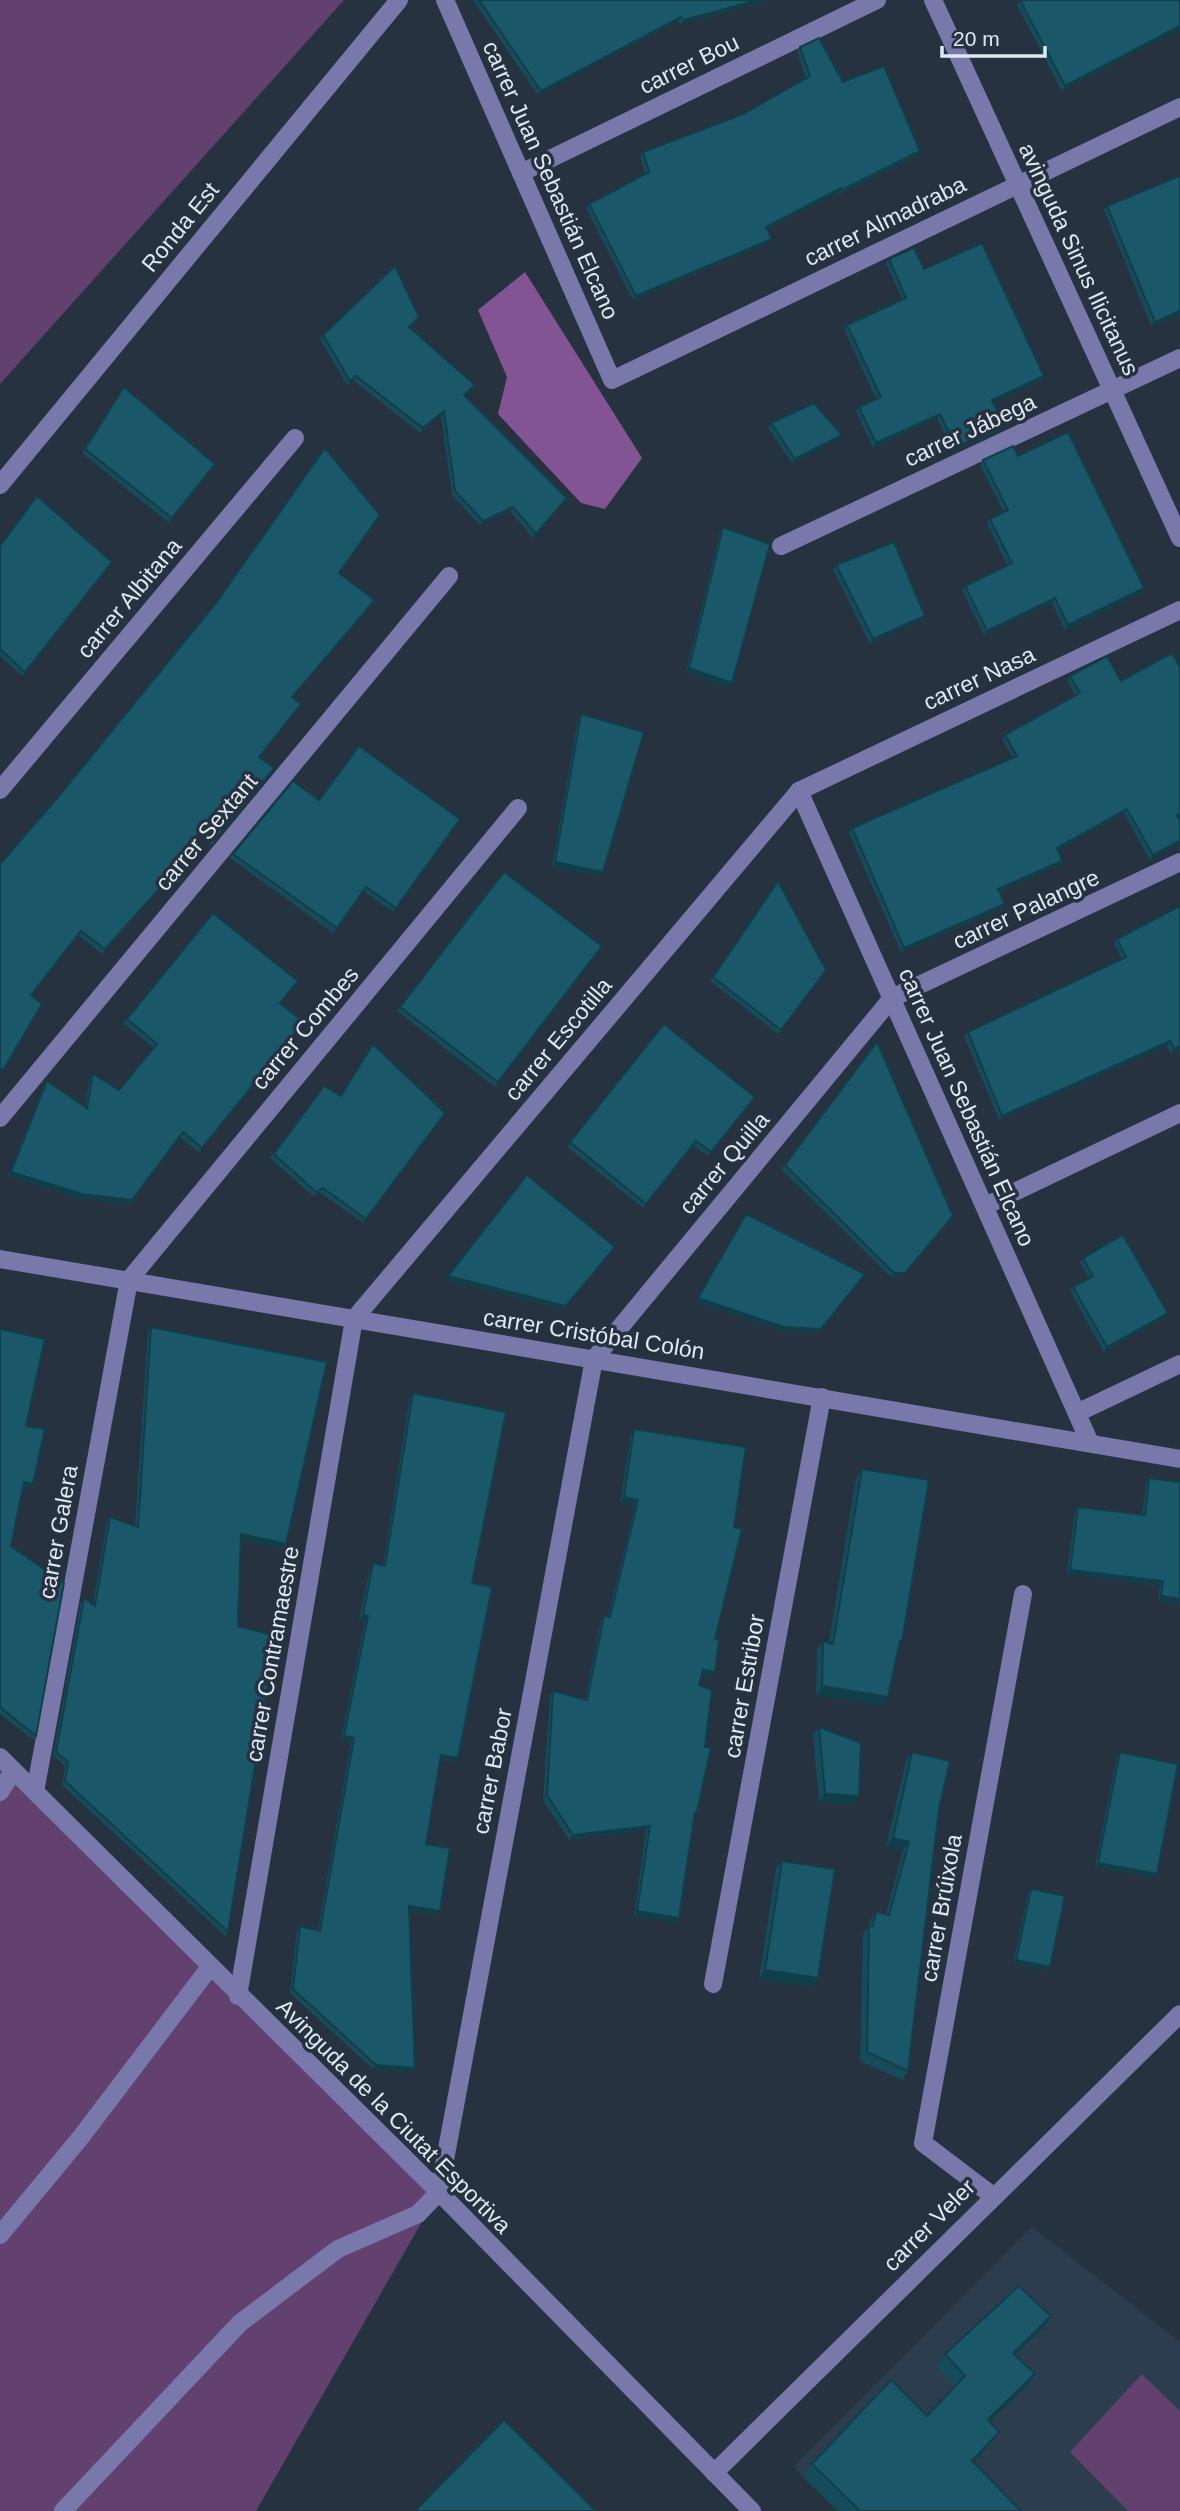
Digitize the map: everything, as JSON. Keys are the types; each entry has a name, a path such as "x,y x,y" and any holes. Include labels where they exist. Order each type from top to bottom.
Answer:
{"street":[{"name":"Ronda Est","path":"0,485 399,0"},
{"name":"carrer Juan Sebastián Elcano","path":"445,0 612,380"},
{"name":"carrer Bou","path":"521,173 877,0"},
{"name":"avinguda Sinus Ilicitanus","path":"933,0 1180,538"},
{"name":"carrer Almadraba","path":"612,380 1180,107"},
{"name":"carrer Jábega","path":"781,545 1180,358"},
{"name":"carrer Albitana","path":"0,790 295,438"},
{"name":"carrer Sextant","path":"0,1118 449,576"},
{"name":"carrer Nasa","path":"799,791 1180,610"},
{"name":"carrer Juan Sebastián Elcano","path":"799,791 1090,1443"},
{"name":"carrer Escotilla","path":"354,1319 799,791"},
{"name":"carrer Combes","path":"129,1280 518,808"},
{"name":"carrer Palangre","path":"892,998 1180,862"},
{"name":"carrer Quilla","path":"594,1359 892,998"},
{"path":"985,1206 1180,1114"},
{"name":"carrer Cristóbal Colón","path":"0,1259 1180,1459"},
{"name":"carrer Galera","path":"35,1792 129,1280"},
{"name":"carrer Contramaestre","path":"238,1996 354,1319"},
{"name":"carrer Babor","path":"439,2192 594,1359"},
{"path":"1077,1413 1180,1364"},
{"name":"carrer Estribor","path":"713,1984 822,1398"},
{"name":"carrer Brúixola","path":"993,2196 923,2143 1023,1594"},
{"name":"Avinguda de la Ciutat Esportiva","path":"0,1757 238,1996 439,2192 752,2511"},
{"path":"0,1792 13,1771"},
{"path":"0,2235 81,2137 210,1967"},
{"name":"carrer Veler","path":"714,2473 993,2196 1176,2024"},
{"path":"63,2511 240,2323 338,2249 418,2214 439,2192"}],"shaded area":[{"path":"0,0 344,0 0,384"},
{"path":"525,272 642,458 605,509 581,503 498,414 507,377 478,310"},
{"path":"0,1770 439,2192 256,2511 0,2511"},
{"path":"1032,2227 1180,2342 1180,2511 838,2511 793,2467"},
{"path":"1142,2374 1180,2411 1180,2511 1128,2511 1070,2452"}],"building":[{"path":"479,0 758,0 684,20 681,17 541,91"},
{"path":"1020,0 1180,0 1180,26 1065,86"},
{"path":"819,38 843,82 884,66 920,151 766,227 772,239 636,296 589,204 649,172 643,152 743,114 810,76 800,47"},
{"path":"1180,176 1180,311 1155,322 1107,206"},
{"path":"982,243 1044,376 992,400 1004,426 956,447 940,414 876,443 859,407 881,397 847,325 906,298 889,259 914,248 924,269"},
{"path":"395,266 419,317 409,327 475,385 464,395 567,498 536,534 513,507 483,521 455,491 444,411 423,428 356,376 350,381 323,335"},
{"path":"124,387 215,464 172,518 85,449"},
{"path":"814,403 842,435 795,459 771,423"},
{"path":"1068,432 1144,588 1068,625 1055,598 987,631 965,586 1012,563 990,519 1008,510 983,460 1013,446 1018,456"},
{"path":"325,448 380,515 339,573 375,600 292,697 301,704 259,757 274,768 215,840 201,830 163,877 167,880 105,949 81,931 31,995 42,1004 0,1072 0,864 216,603"},
{"path":"37,496 112,562 25,672 0,649 0,546"},
{"path":"723,527 770,544 732,683 689,668"},
{"path":"894,542 925,616 873,639 836,565"},
{"path":"1172,653 1180,667 1180,814 1177,815 1180,821 1180,840 1153,855 1127,809 1057,848 1062,861 998,889 1005,904 904,948 852,828 1017,756 1005,735 1080,693 1070,676 1107,656 1121,681"},
{"path":"581,714 644,732 603,872 555,862"},
{"path":"359,746 460,819 396,908 366,887 337,928 233,854 293,781 319,800"},
{"path":"504,872 602,946 498,1082 400,1007"},
{"path":"778,881 826,970 781,1030 713,977"},
{"path":"1180,906 1180,1046 1174,1049 1170,1041 1002,1116 968,1032 1126,957 1117,939"},
{"path":"213,913 298,981 280,1003 304,1022 202,1148 183,1132 132,1200 82,1194 11,1172 47,1081 87,1108 93,1074 119,1090 157,1044 127,1019"},
{"path":"664,1024 755,1097 711,1152 696,1141 646,1204 570,1142"},
{"path":"877,1042 953,1216 905,1273 894,1273 785,1165"},
{"path":"373,1044 445,1113 366,1219 323,1188 316,1192 274,1154 324,1086 341,1096"},
{"path":"527,1175 615,1247 566,1306 448,1276"},
{"path":"746,1214 865,1274 821,1329 784,1327 698,1298"},
{"path":"1123,1235 1168,1313 1107,1347 1073,1287 1093,1276 1083,1258"},
{"path":"151,1327 327,1362 286,1544 241,1534 238,1626 276,1636 228,1932 65,1781 68,1762 56,1752 84,1598 95,1606 110,1517 138,1527"},
{"path":"0,1329 45,1339 26,1426 45,1429 33,1484 24,1482 11,1546 64,1583 36,1736 0,1707"},
{"path":"413,1393 506,1412 472,1583 492,1587 458,1758 441,1755 426,1844 450,1848 440,1911 409,1906 415,2068 376,2065 293,1989 300,1926 320,1931 354,1738 344,1736 368,1616 363,1615 373,1563 385,1566"},
{"path":"634,1429 746,1447 734,1527 742,1529 715,1639 719,1640 715,1672 703,1670 699,1685 712,1690 705,1747 711,1748 695,1812 679,1918 637,1911 650,1826 573,1835 547,1795 553,1691 587,1700 604,1616 610,1617 638,1500 624,1497"},
{"path":"862,1469 929,1480 902,1642 900,1641 888,1697 822,1686 823,1641 833,1644"},
{"path":"1149,1478 1180,1482 1180,1599 1161,1596 1163,1581 1070,1570 1078,1507 1145,1515"},
{"path":"819,1727 861,1743 859,1796 825,1794"},
{"path":"912,1752 950,1761 939,1809 908,2071 867,2052 869,1926 873,1926 876,1912 889,1915 909,1842 893,1838"},
{"path":"1120,1752 1178,1764 1157,1874 1098,1863"},
{"path":"782,1861 835,1869 818,1978 765,1970"},
{"path":"1031,1889 1065,1896 1050,1967 1016,1960"},
{"path":"1019,2286 1051,2316 1013,2353 1035,2374 988,2419 999,2432 972,2461 1021,2511 860,2511 812,2464 891,2380 927,2416 965,2376 945,2354"},
{"path":"504,2420 596,2511 415,2511"}]}
